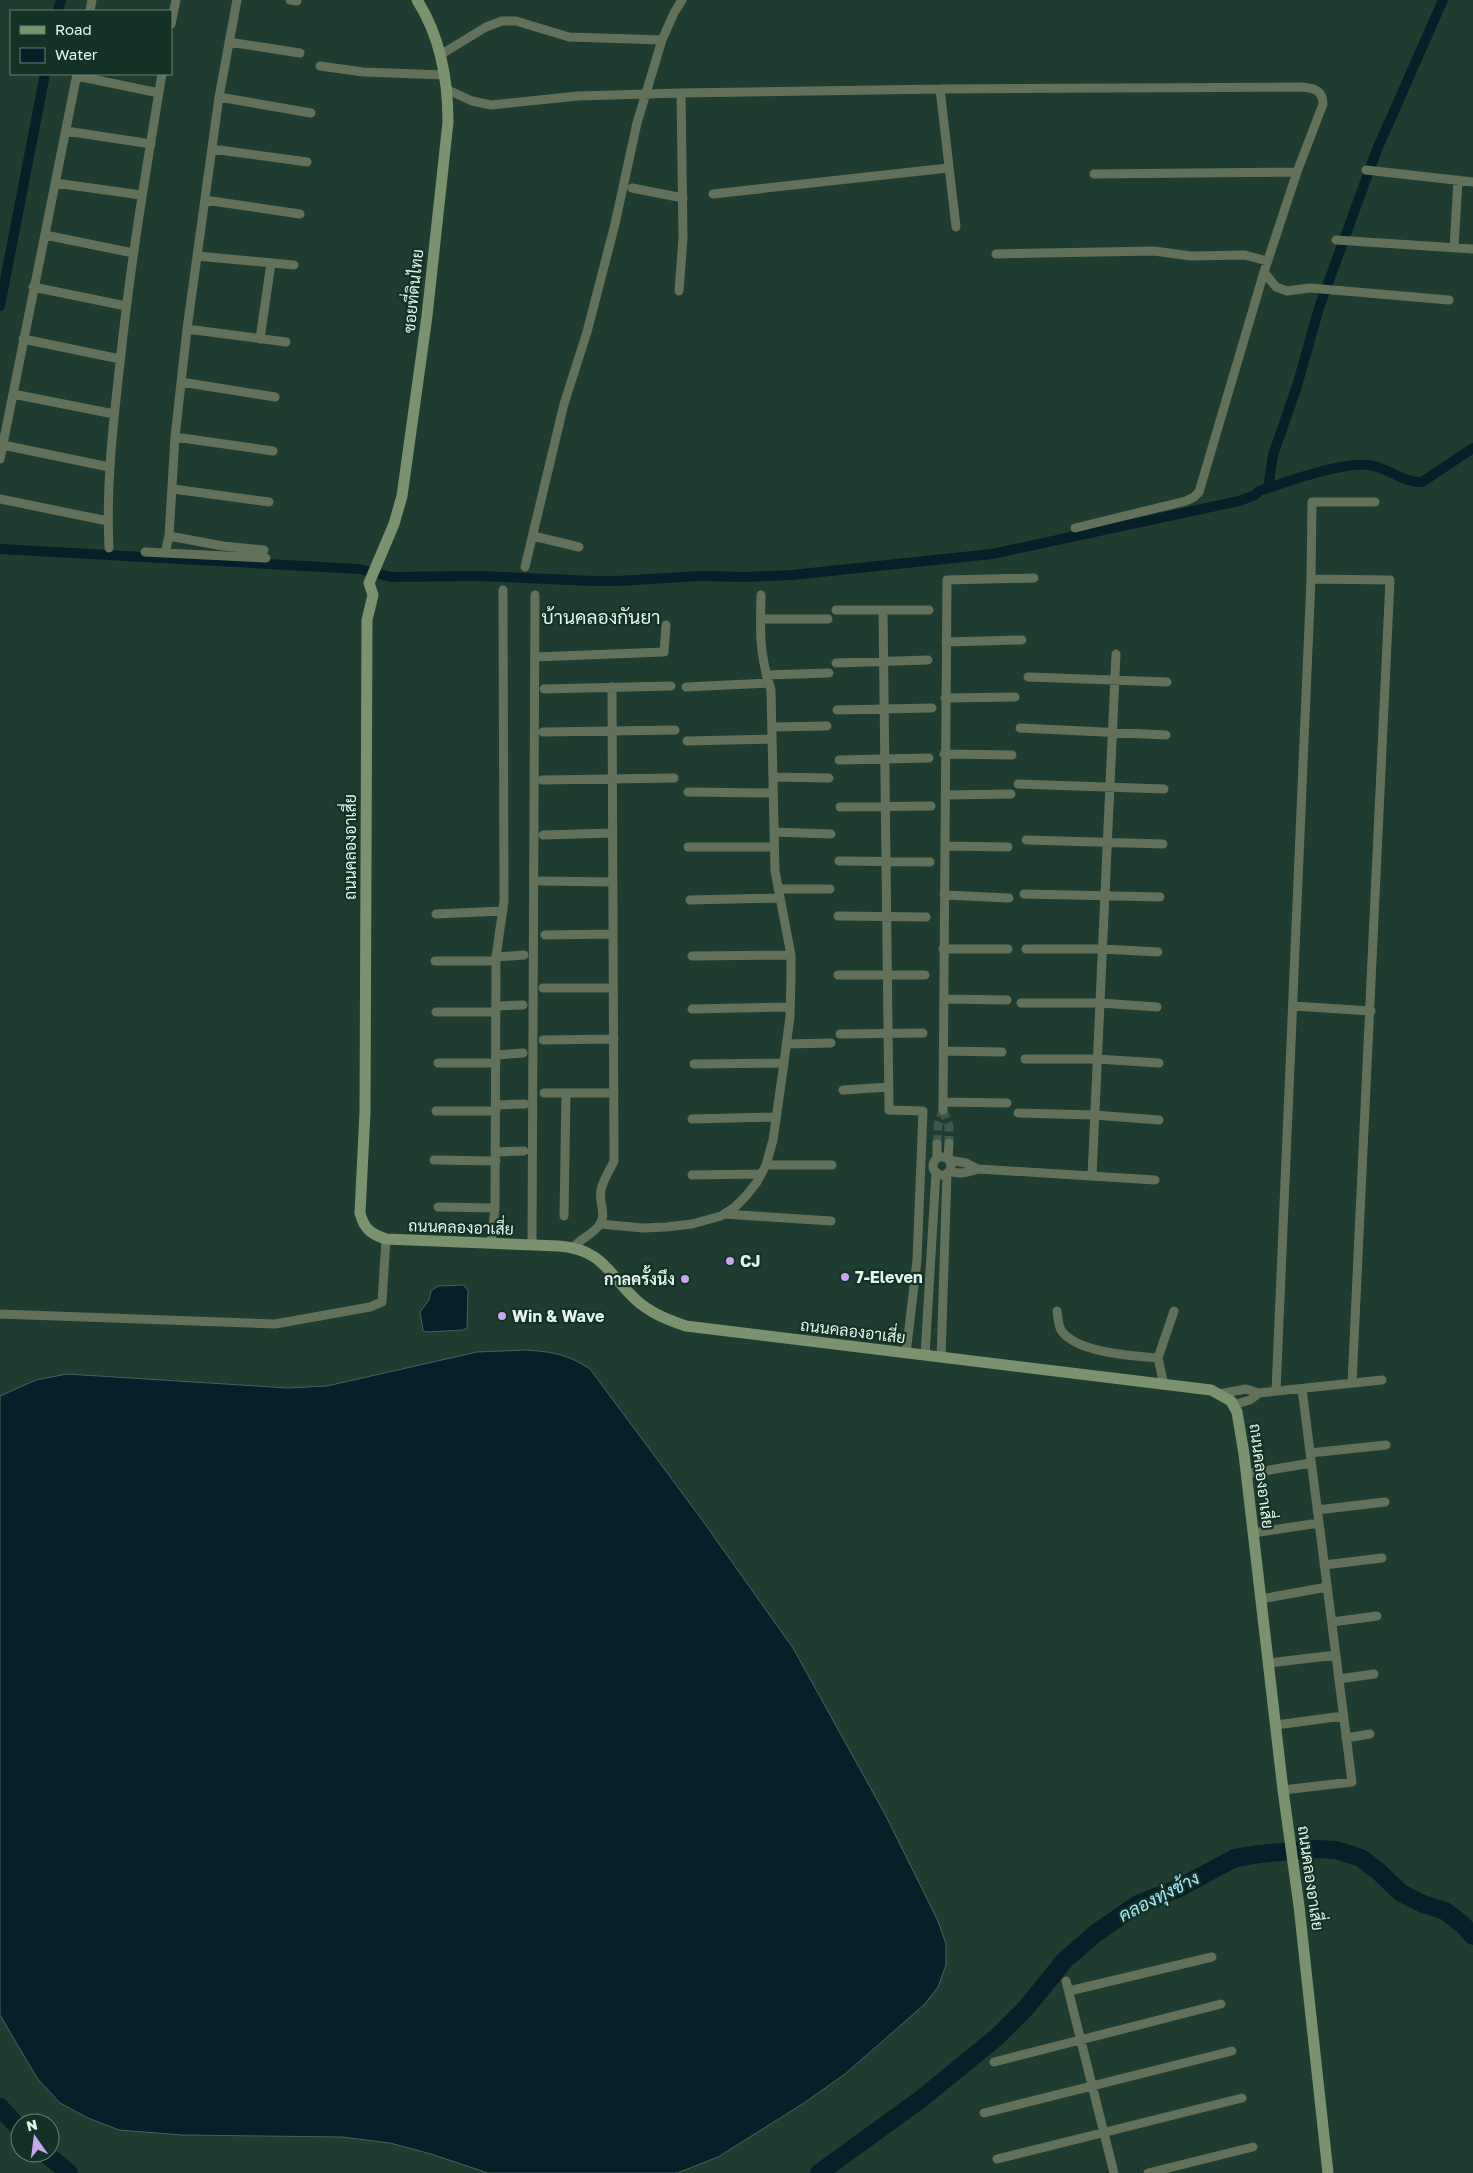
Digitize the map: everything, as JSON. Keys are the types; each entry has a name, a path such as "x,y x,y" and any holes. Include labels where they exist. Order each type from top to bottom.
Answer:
{"street":[{"path":"172,19 176,0"},
{"path":"165,553 169,536 175,437 187,328 219,97 237,0"},
{"name":"ซอยที่ดินไทย","path":"369,583 394,524 402,496 427,316 448,122 448,90 440,55 423,9 417,0"},
{"path":"525,567 564,404 587,332 646,94 662,40 682,0"},
{"path":"440,55 486,28 502,21 516,21 569,37 662,40"},
{"path":"230,42 300,53"},
{"path":"320,66 363,72 445,75"},
{"path":"0,459 77,75 159,93"},
{"path":"109,548 109,467 120,359 141,195 162,75"},
{"path":"448,90 472,101 491,105 549,98 681,93 940,89 1312,88 1321,95 1322,104 1296,172 1267,261 1199,492 1186,501 1075,528"},
{"path":"940,89 956,227"},
{"path":"679,291 683,238 681,93"},
{"path":"219,97 311,113"},
{"path":"66,131 151,144"},
{"path":"212,149 307,162"},
{"path":"713,194 948,168"},
{"path":"1366,170 1473,182"},
{"path":"1094,174 1296,172"},
{"path":"1454,248 1458,180"},
{"path":"56,183 141,195"},
{"path":"632,188 683,198"},
{"path":"205,200 300,214"},
{"path":"45,235 133,252"},
{"path":"1336,240 1473,249"},
{"path":"996,254 1154,251 1179,255 1245,255 1267,261"},
{"path":"197,256 294,265"},
{"path":"260,339 271,263"},
{"path":"1264,272 1276,287 1287,291 1310,288 1449,300"},
{"path":"33,287 126,306"},
{"path":"187,328 286,342"},
{"path":"24,339 120,359"},
{"path":"181,382 276,397"},
{"path":"13,394 114,414"},
{"path":"175,437 273,451"},
{"path":"3,445 109,467"},
{"path":"173,489 269,502"},
{"path":"0,499 108,521"},
{"path":"1276,1391 1311,579 1312,502 1375,502"},
{"path":"145,552 265,554 169,536"},
{"path":"533,536 579,547"},
{"path":"1006,1103 943,1106 944,754 947,580 1034,578"},
{"path":"1311,579 1390,580 1352,1383"},
{"name":"ถนนคลองอาเสี่ย","path":"369,583 373,595 367,620 365,1102 360,1213 366,1228 386,1239 574,1248 595,1256 636,1300 651,1311 665,1319 686,1326 1211,1390 1226,1397 1233,1405 1239,1422 1246,1474 1283,1790 1299,1906 1328,2173"},
{"path":"491,1244 495,1208 496,1157 496,959 503,911 503,590"},
{"path":"532,1245 535,595"},
{"path":"600,1224 643,1228 666,1227 692,1224 724,1214 735,1208 761,1174 766,1165 773,1140 790,1007 790,955 775,871 771,690 767,679 760,639 761,595"},
{"path":"836,610 929,610"},
{"path":"883,610 889,1110 923,1111 917,1260 906,1354"},
{"path":"761,619 828,619"},
{"path":"535,657 664,652 666,625"},
{"path":"946,642 1022,640"},
{"path":"1092,1176 1116,654"},
{"path":"836,663 928,660"},
{"path":"686,687 829,673"},
{"path":"1028,677 1167,682"},
{"path":"544,689 671,686"},
{"path":"574,1248 580,1240 600,1224 603,1216 600,1191 614,1161 612,687"},
{"path":"945,698 1015,698"},
{"path":"837,710 932,708"},
{"path":"772,727 828,726"},
{"path":"1020,728 1166,735"},
{"path":"543,732 675,730"},
{"path":"687,741 772,739"},
{"path":"944,754 1012,755"},
{"path":"839,760 929,758"},
{"path":"773,777 828,778"},
{"path":"542,780 674,778"},
{"path":"1018,784 1164,789"},
{"path":"688,792 773,793"},
{"path":"945,795 1012,794"},
{"path":"840,807 931,806"},
{"path":"774,832 831,834"},
{"path":"543,835 612,833"},
{"path":"1026,840 1163,844"},
{"path":"944,846 1008,847"},
{"path":"688,847 774,847"},
{"path":"839,860 930,862"},
{"path":"541,882 613,882"},
{"path":"778,889 830,889"},
{"path":"1024,894 1160,897"},
{"path":"944,895 1009,898"},
{"path":"690,900 780,898"},
{"path":"436,914 503,911"},
{"path":"838,916 926,917"},
{"path":"545,935 613,934"},
{"path":"943,949 1008,950"},
{"path":"1026,949 1102,949 1158,952"},
{"path":"435,961 496,959 524,955"},
{"path":"692,956 790,955"},
{"path":"838,976 925,975"},
{"path":"543,988 613,988"},
{"path":"944,999 1007,1000"},
{"path":"1021,1003 1100,1003 1157,1006"},
{"path":"436,1012 496,1009 523,1004"},
{"path":"1293,1006 1371,1011"},
{"path":"692,1009 790,1007"},
{"path":"840,1034 923,1033"},
{"path":"543,1040 614,1039"},
{"path":"786,1044 832,1043"},
{"path":"943,1051 1002,1052"},
{"path":"438,1063 496,1059 523,1053"},
{"path":"1025,1059 1097,1059 1159,1063"},
{"path":"694,1064 784,1063"},
{"path":"843,1090 888,1087"},
{"path":"544,1093 614,1093"},
{"path":"564,1216 566,1093"},
{"path":"436,1111 496,1108 525,1104"},
{"path":"1018,1113 1094,1115 1158,1120"},
{"path":"692,1119 776,1117"},
{"path":"925,1355 936,1172 933,1164 937,1158 938,1144"},
{"path":"941,1358 948,1172 951,1164 949,1159 950,1144"},
{"path":"434,1160 496,1157 524,1151"},
{"path":"937,1158 944,1157 966,1163 978,1169"},
{"path":"766,1165 832,1164"},
{"path":"936,1172 942,1175 948,1172 956,1174 978,1169 1155,1180"},
{"path":"692,1175 761,1174"},
{"path":"438,1207 495,1208"},
{"path":"724,1214 830,1221"},
{"path":"0,1314 275,1324 376,1306 382,1302 386,1239"},
{"path":"1057,1311 1061,1329 1072,1341 1097,1350 1158,1358"},
{"path":"1164,1385 1158,1358 1174,1311"},
{"path":"1219,1394 1246,1389 1258,1393 1382,1380"},
{"path":"1283,1790 1352,1782 1302,1388"},
{"path":"1233,1405 1250,1400 1258,1393"},
{"path":"1310,1453 1386,1445"},
{"path":"1246,1474 1311,1463"},
{"path":"1317,1510 1385,1502"},
{"path":"1253,1533 1319,1523"},
{"path":"1324,1565 1382,1558"},
{"path":"1260,1599 1327,1587"},
{"path":"1332,1622 1377,1616"},
{"path":"1268,1663 1336,1655"},
{"path":"1339,1679 1374,1674"},
{"path":"1276,1725 1344,1716"},
{"path":"1346,1738 1370,1734"},
{"path":"1069,1991 1212,1957"},
{"path":"1066,1980 1114,2173"},
{"path":"994,2062 1221,2004"},
{"path":"984,2113 1232,2051"},
{"path":"998,2159 1242,2098"},
{"path":"1148,2173 1253,2147"}],"water":[{"path":"463,1285 468,1290 467,1328 463,1330 423,1331 420,1312 429,1300 431,1291 438,1286"},
{"path":"526,1350 560,1355 590,1369 700,1517 793,1648 886,1816 938,1921 946,1944 946,1965 938,1987 925,2004 845,2074 804,2103 718,2157 677,2173 488,2173 390,2143 342,2137 182,2135 119,2130 88,2118 60,2103 37,2078 0,2015 0,1396 36,1380 67,1374 288,1388 327,1386 477,1352"}],"waterway":[{"path":"58,10 61,0"},
{"path":"1268,488 1273,455 1297,386 1319,308 1376,152 1443,0"},
{"path":"0,306 45,75"},
{"path":"0,549 359,569 391,577 479,576 617,581 700,576 792,575 992,554 1239,501 1255,495 1259,491 1314,474 1356,465 1375,466 1408,480 1422,482 1473,448"},
{"name":"คลองทุ่งช้าง","path":"819,2173 921,2099 997,2037 1025,2009 1065,1960 1096,1933 1138,1904 1177,1889 1235,1858 1318,1849 1336,1850 1361,1858 1401,1893 1423,1904 1445,1911 1462,1924 1473,1936"},
{"name":"คลองทุ่งช้าง","path":"0,2107 10,2118"},
{"name":"คลองทุ่งช้าง","path":"57,2163 69,2173"}],"tunnel":[{"path":"943,1110 949,1126 949,1143"},
{"path":"937,1144 938,1125 943,1110"}],"place":[{"name":"CJ","path":"730,1261"},
{"name":"7-Eleven","path":"845,1277"},
{"name":"กาลครั้งนึง","path":"685,1279"},
{"name":"Win & Wave","path":"502,1316"}],"district":[{"name":"บ้านคลองกันยา","path":"601,617"}]}
